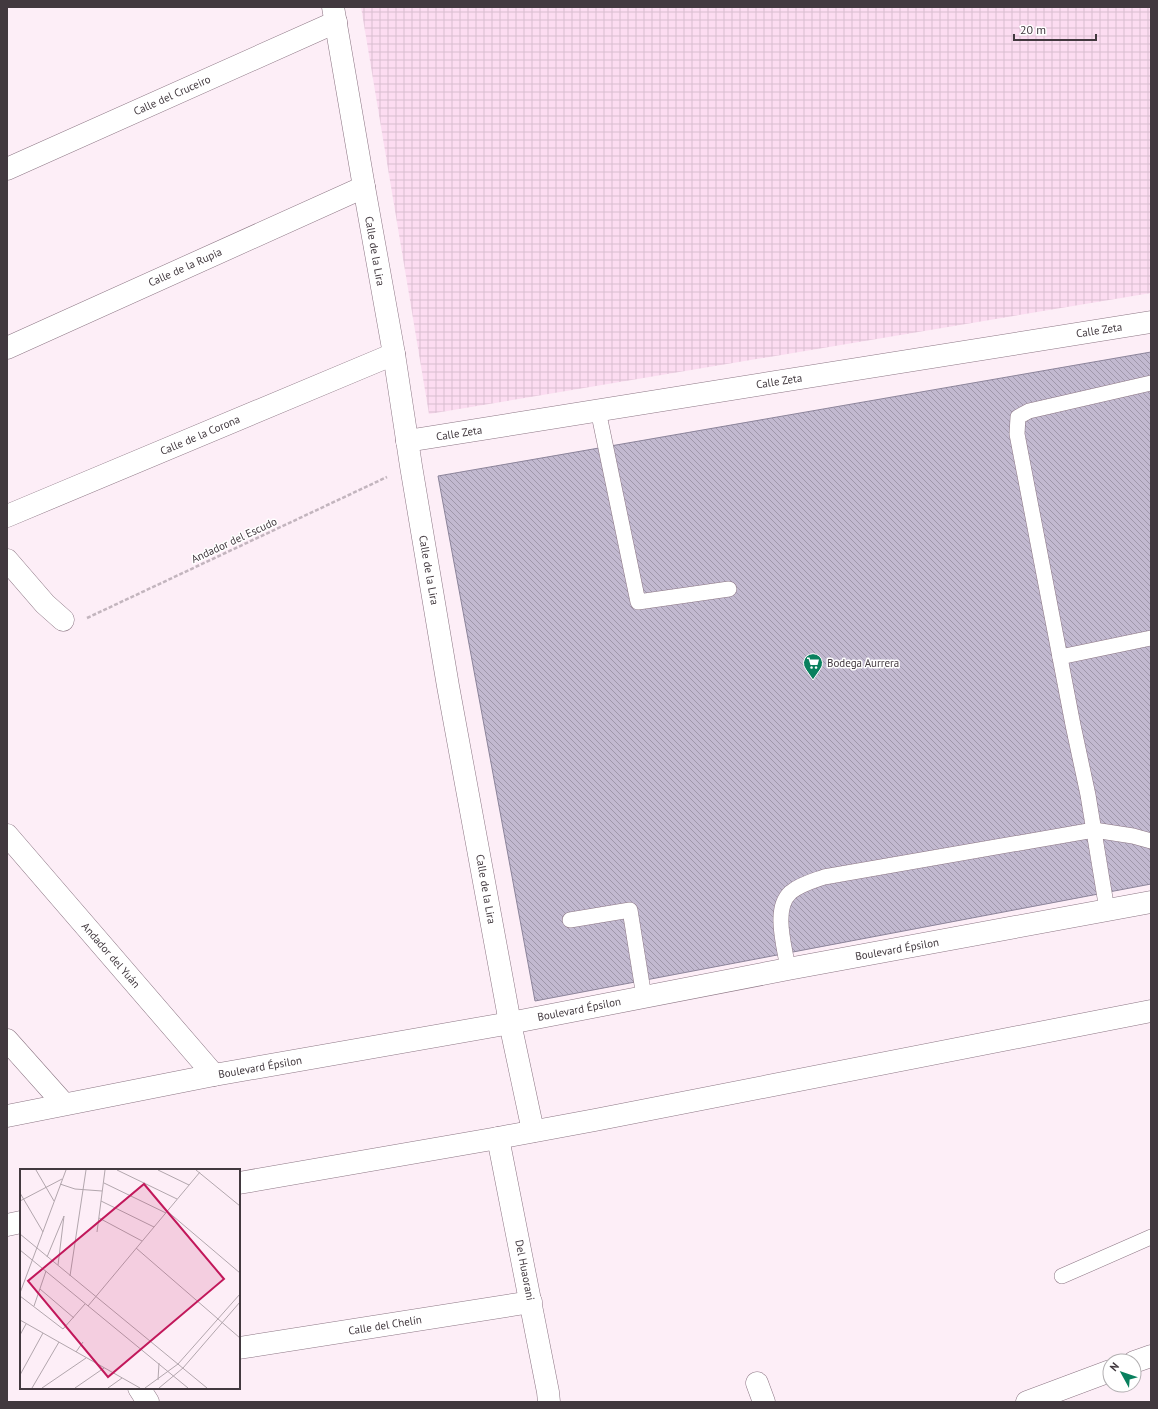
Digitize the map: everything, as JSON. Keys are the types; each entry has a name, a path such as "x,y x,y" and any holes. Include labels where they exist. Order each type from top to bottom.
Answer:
{"street":[{"name":"Calle del Cruceiro","path":"7,169 335,15"},
{"name":"Calle de la Lira","path":"335,15 394,354 411,466 448,686 510,1023 533,1132"},
{"name":"Calle de la Rupia","path":"7,348 364,187"},
{"name":"Calle Zeta","path":"407,441 1151,322"},
{"name":"Calle de la Corona","path":"7,516 394,354"},
{"path":"7,560 46,604 63,620"},
{"name":"Andador del Yuán","path":"7,835 214,1075"},
{"name":"Boulevard Épsilon","path":"7,1116 214,1075 510,1023 788,969 1151,902"},
{"path":"240,1183 533,1132 1151,1011"},
{"path":"7,1040 64,1104"},
{"name":"Del Huaorani","path":"498,1138 531,1302 549,1402"},
{"path":"7,1225 20,1222"},
{"name":"Calle del Chelín","path":"240,1348 531,1302"},
{"path":"1027,1402 1071,1394 1102,1376"},
{"path":"141,1389 148,1402"}],"lane":[{"path":"1107,910 1094,830 1018,441 1017,424 1018,417 1029,411 1151,383"},
{"path":"598,410 638,602 729,589"},
{"path":"1060,657 1151,638"},
{"path":"788,969 780,919 782,905 790,893 806,883 824,877 1094,830 1133,836 1151,841"},
{"path":"570,920 630,910 644,997"},
{"path":"1062,1276 1151,1236"}],"path":[{"name":"Andador del Escudo","path":"63,620 71,622 80,621 93,616 411,466"}],"shaded area":[{"path":"361,7 1151,7 1151,293 429,414"}],"building":[{"name":"Bodega Aurrera","path":"1151,352 1151,884 535,1001 438,476"}],"place":[{"name":"Bodega Aurrera","path":"813,680"}]}
